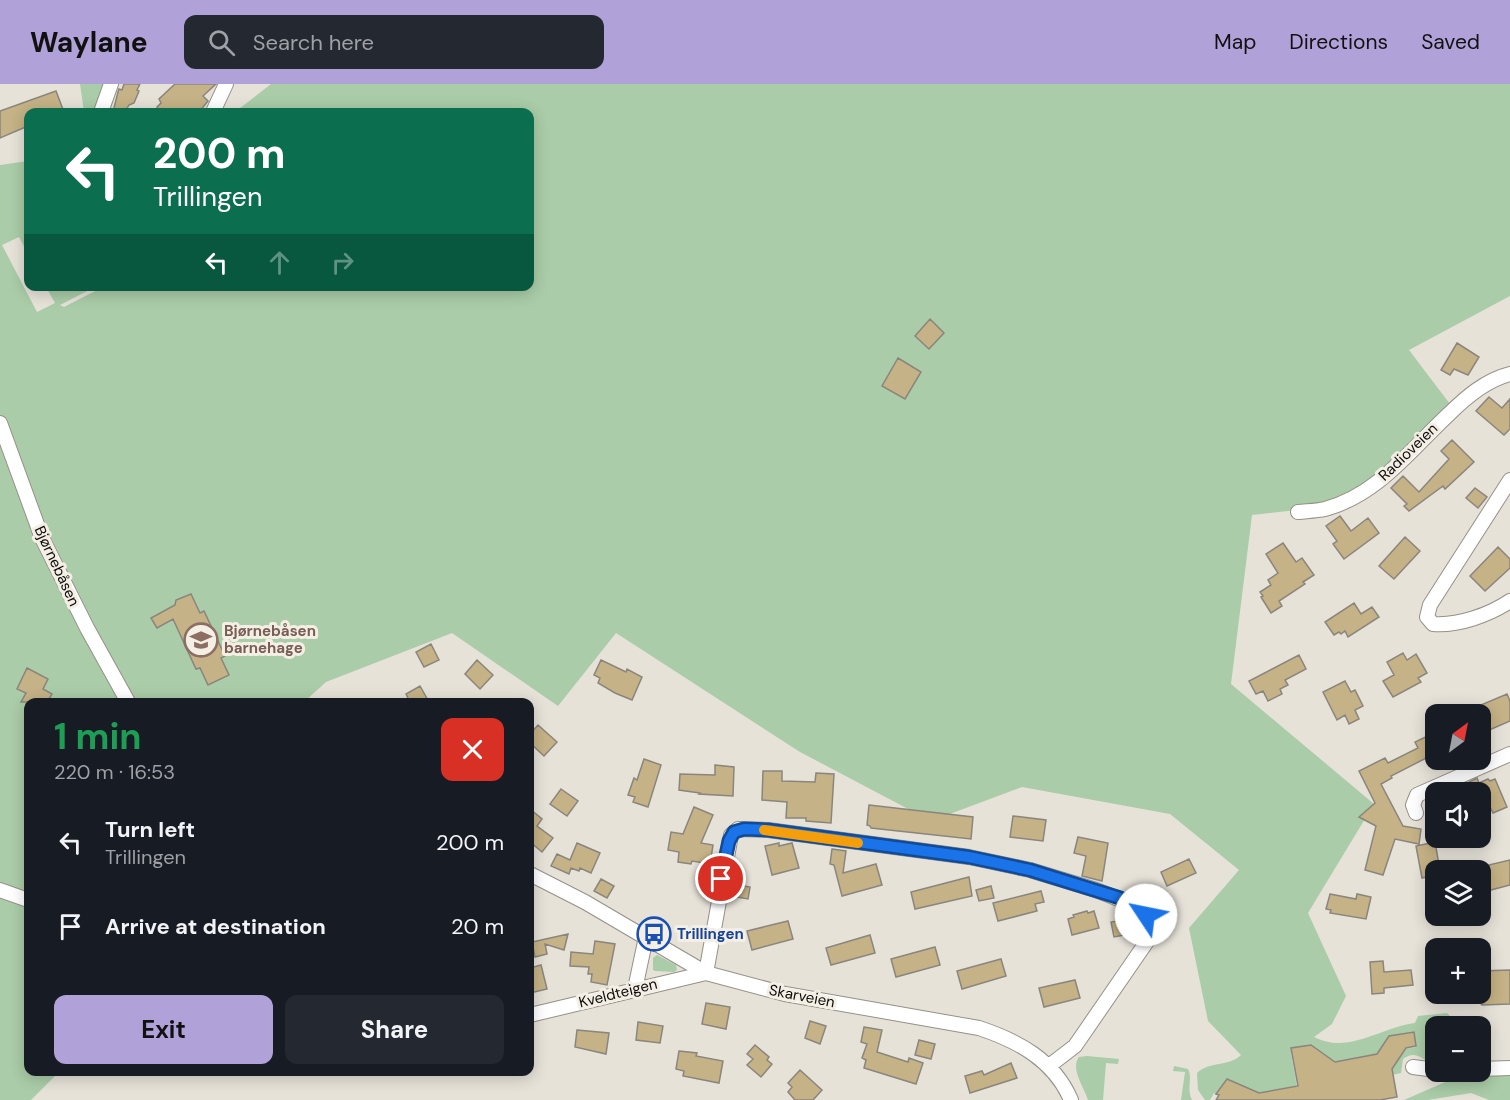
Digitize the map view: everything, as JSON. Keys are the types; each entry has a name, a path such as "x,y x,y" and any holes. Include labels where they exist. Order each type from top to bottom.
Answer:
{"street":[{"path":"102,108 111,84"},
{"path":"215,108 226,84"},
{"name":"Radioveien","path":"1298,512 1325,509 1363,492 1389,473 1462,401 1490,381 1510,374"},
{"name":"Bjørnebåsen","path":"0,423 42,538 126,698"},
{"path":"1510,480 1430,604 1427,617 1432,624 1444,625 1486,614 1510,601"},
{"path":"1416,813 1413,805 1417,795 1510,754"},
{"path":"706,973 729,841 738,829 768,830 969,857 1030,870 1120,898 1134,905 1146,915 1151,930 1150,937 1075,1046 1049,1066"},
{"name":"Skarveien","path":"534,876 585,902 706,973 785,994 978,1028 1002,1036 1029,1050 1049,1066 1060,1079 1071,1100"},
{"path":"0,890 24,899"},
{"path":"634,989 646,937"},
{"name":"Kveldteigen","path":"534,1014 706,973"},
{"path":"1413,1067 1425,1069"},
{"path":"1491,1069 1510,1068"}],"green space":[{"path":"80,84 108,84 99,108 83,108"},
{"path":"271,84 1510,84 1510,296 1409,350 1453,408 1341,505 1252,515 1231,684 1374,804 1308,913 1346,996 1332,1024 1314,1037 1327,1042 1352,1042 1402,1025 1415,1023 1418,1016 1447,1013 1450,1016 1425,1016 1425,1060 1416,1055 1408,1056 1403,1059 1401,1073 1392,1075 1392,1069 1406,1049 1416,1047 1413,1033 1377,1055 1335,1063 1298,1048 1291,1053 1297,1087 1258,1094 1226,1079 1216,1095 1214,1093 1210,1100 1205,1100 1198,1090 1197,1073 1207,1067 1236,1059 1241,1055 1208,1021 1189,928 1239,870 1170,814 1022,787 931,821 800,752 616,633 558,706 452,633 326,682 308,698 24,698 24,1076 55,1076 31,1100 0,1100 0,165 24,162 24,246 19,237 2,245 37,312 55,303 48,291 87,291 60,305 64,307 95,291 534,291 534,108 240,108"},
{"path":"657,955 676,965 677,970 674,972 653,970 653,958"},
{"path":"1079,1057 1119,1059 1118,1064 1106,1063 1103,1100 1088,1100 1079,1078 1077,1062"},
{"path":"1174,1066 1188,1069 1192,1100 1181,1100 1185,1072 1173,1071"},
{"path":"1510,1074 1510,1100 1489,1100 1471,1093 1428,1100 1404,1100 1445,1082 1491,1082 1491,1075"}],"building":[{"path":"124,84 140,84 134,103 127,108 114,108 119,89 122,90"},
{"path":"175,84 216,84 203,96 208,101 202,108 158,108 161,103 159,99"},
{"path":"56,91 62,108 24,108 24,128 0,138 0,111"},
{"path":"930,319 944,333 929,349 915,336"},
{"path":"1457,343 1479,357 1468,375 1454,369 1450,375 1441,370"},
{"path":"898,358 921,372 905,399 882,386"},
{"path":"1489,397 1502,408 1510,399 1510,429 1504,435 1476,411"},
{"path":"1452,440 1474,462 1445,489 1443,486 1409,511 1404,506 1407,504 1391,488 1403,476 1419,492 1449,459 1441,451"},
{"path":"1475,488 1487,497 1478,508 1466,498"},
{"path":"1340,516 1351,531 1368,518 1379,533 1344,559 1333,544 1337,541 1326,526"},
{"path":"1405,537 1420,551 1394,579 1379,566"},
{"path":"1283,543 1296,562 1302,558 1314,575 1303,582 1305,584 1279,601 1282,606 1271,613 1260,592 1271,585 1268,580 1278,573 1266,554"},
{"path":"1498,547 1510,559 1510,568 1485,591 1470,576"},
{"path":"191,594 200,613 204,611 225,656 221,658 229,675 208,685 200,668 196,669 173,619 157,628 151,618 175,605 176,600"},
{"path":"1354,603 1361,614 1372,607 1379,617 1348,637 1345,631 1334,635 1325,622"},
{"path":"431,644 439,660 424,667 416,652"},
{"path":"1403,653 1407,660 1416,654 1427,673 1418,678 1421,682 1393,697 1383,681 1394,675 1387,662"},
{"path":"1299,655 1306,669 1285,680 1288,685 1280,689 1282,694 1268,701 1263,691 1256,694 1249,681"},
{"path":"477,660 493,675 480,689 465,674"},
{"path":"601,660 642,677 632,700 598,683 600,678 594,675"},
{"path":"27,668 48,679 43,689 52,694 50,698 24,698 24,702 21,702 26,693 17,689"},
{"path":"1345,681 1351,692 1355,690 1363,706 1355,710 1359,719 1349,724 1345,715 1337,720 1323,692"},
{"path":"420,686 427,698 408,698 406,694"},
{"path":"1507,694 1510,701 1510,721 1491,729 1491,704 1483,704"},
{"path":"538,725 557,742 544,756 534,747 534,730"},
{"path":"1425,737 1425,759 1391,776 1392,778 1381,784 1403,826 1421,829 1419,844 1395,839 1383,875 1365,870 1376,826 1359,817 1375,803 1359,771 1385,758 1388,763 1418,748 1415,742"},
{"path":"644,759 661,765 648,807 633,802 635,797 628,795 634,778 637,780"},
{"path":"715,765 734,767 733,796 679,790 680,774 715,775"},
{"path":"763,771 782,771 782,781 815,782 816,773 834,774 831,823 806,821 806,818 786,818 787,802 762,800"},
{"path":"1488,779 1490,781 1495,779 1507,807 1493,813 1491,782 1481,782"},
{"path":"561,789 578,801 567,816 550,804"},
{"path":"869,805 973,817 971,839 871,828 867,825"},
{"path":"694,807 713,815 701,843 713,845 710,864 692,861 691,864 678,862 679,852 668,850 671,832 683,834"},
{"path":"534,812 542,819 537,826 553,838 542,852 534,845"},
{"path":"1013,816 1046,820 1043,841 1010,837"},
{"path":"1078,837 1108,843 1102,881 1082,876 1086,856 1074,853"},
{"path":"577,843 600,853 591,873 580,868 579,871 571,868 569,874 551,866 557,854 570,860"},
{"path":"779,843 779,846 792,843 799,868 772,875 765,846"},
{"path":"1425,844 1425,848 1436,848 1438,860 1425,860 1425,877 1422,878 1416,846"},
{"path":"832,849 846,851 843,873 876,864 882,885 842,896 834,865 830,864"},
{"path":"1189,859 1196,873 1167,886 1161,872"},
{"path":"1510,860 1510,885 1491,890 1491,864"},
{"path":"969,877 972,896 915,909 911,892"},
{"path":"601,879 614,886 607,898 594,891"},
{"path":"733,884 750,887 748,899 731,896"},
{"path":"991,886 994,898 979,901 976,890"},
{"path":"1041,891 1044,902 1035,904 1037,911 998,921 993,903"},
{"path":"1330,894 1356,899 1357,894 1371,897 1366,919 1330,913 1331,910 1326,909"},
{"path":"1087,911 1088,913 1094,911 1099,928 1072,935 1068,919"},
{"path":"1128,919 1130,934 1114,937 1111,922"},
{"path":"788,921 793,939 752,950 747,931"},
{"path":"568,934 564,950 545,944 547,954 535,957 534,942"},
{"path":"870,935 875,953 831,965 826,948"},
{"path":"595,941 615,944 607,985 591,982 592,974 588,974 589,967 570,966 571,952 593,954"},
{"path":"935,947 940,965 896,977 891,959"},
{"path":"1001,959 1006,976 962,989 957,971"},
{"path":"1383,961 1384,972 1411,970 1413,985 1384,988 1384,993 1372,994 1370,962"},
{"path":"541,965 547,989 534,992 534,967"},
{"path":"1510,970 1510,1004 1482,1005 1481,1004 1491,1004 1491,971"},
{"path":"1075,980 1080,998 1044,1007 1039,988"},
{"path":"706,1003 730,1007 726,1029 702,1024"},
{"path":"810,1021 826,1026 820,1044 805,1038"},
{"path":"638,1022 663,1026 660,1043 636,1040"},
{"path":"864,1027 882,1030 877,1052 908,1062 909,1058 923,1063 916,1084 864,1068 866,1060 862,1058 867,1044 861,1042"},
{"path":"577,1030 609,1033 606,1054 575,1047"},
{"path":"1414,1032 1416,1046 1406,1048 1392,1069 1397,1097 1380,1100 1216,1100 1219,1095 1216,1094 1227,1079 1259,1093 1298,1086 1291,1048 1311,1045 1335,1062 1377,1054 1389,1036"},
{"path":"919,1040 935,1044 931,1059 915,1055"},
{"path":"755,1045 769,1057 767,1060 772,1064 761,1077 747,1065 753,1059 747,1054"},
{"path":"679,1051 697,1053 696,1056 723,1061 719,1083 683,1076 684,1071 676,1069"},
{"path":"1011,1063 1017,1078 970,1093 965,1076 982,1071 984,1075"},
{"path":"800,1070 822,1090 813,1100 795,1100 788,1092 792,1087 788,1083"}],"slow traffic":[{"path":"764,830 858,843"}],"place":[{"name":"Bjørnebåsen barnehage","path":"201,640"},
{"name":"Trillingen","path":"654,934"}],"route":[{"path":"721,879 729,841 734,832 738,829 768,830 969,857 1030,870 1120,898 1134,905 1146,915"}]}
